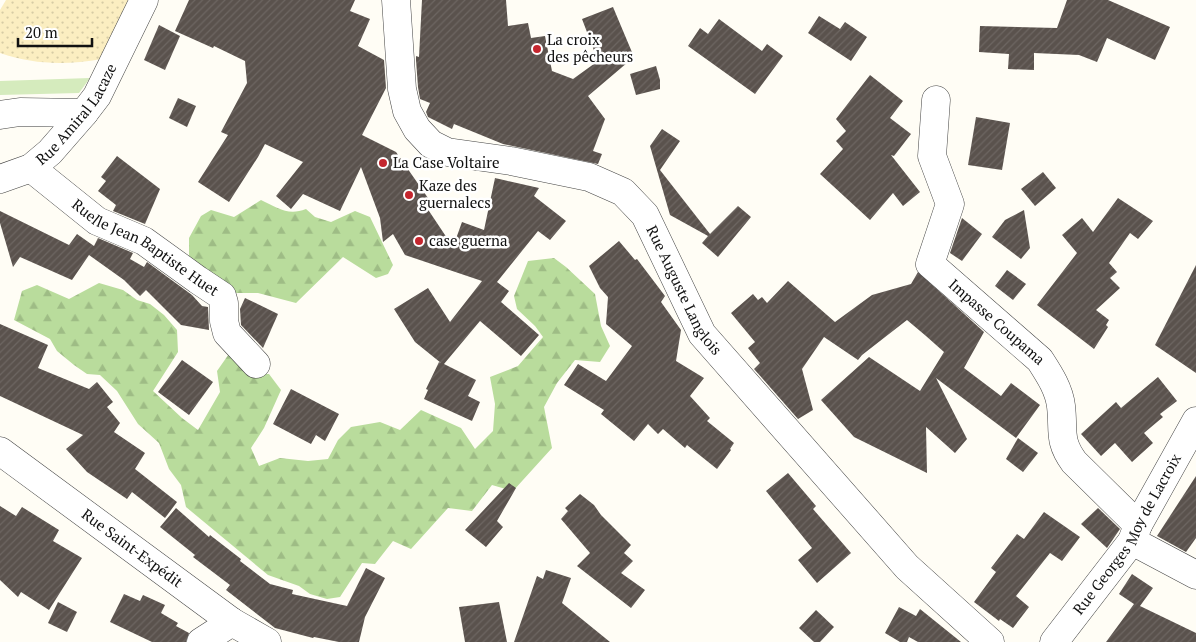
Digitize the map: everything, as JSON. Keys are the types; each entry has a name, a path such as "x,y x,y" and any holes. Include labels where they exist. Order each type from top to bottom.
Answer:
{"street":[{"name":"Rue Amiral Lacaze","path":"0,179 31,168 50,152 84,113 97,96 144,0"},
{"name":"Rue Auguste Langlois","path":"396,0 402,89 407,111 417,129 431,144 447,152 589,177 623,192 645,215 702,334 906,567 990,642"},
{"name":"Impasse Coupama","path":"936,100 932,156 950,204 930,264 1040,360 1053,380 1061,406 1061,432 1067,452 1135,533"},
{"path":"0,114 20,112 84,113"},
{"name":"Ruelle Jean Baptiste Huet","path":"31,168 97,221 144,240 222,296 227,333 256,364"},
{"name":"Rue Georges Moy de Lacroix","path":"1054,642 1135,533 1196,421"},
{"name":"Rue Saint-Expédit","path":"0,451 232,622 267,642"},
{"path":"1135,533 1196,575"},
{"path":"201,642 232,622"}],"green space":[{"path":"90,78 79,93 0,95 0,81"},
{"path":"261,200 288,211 294,212 306,209 315,217 331,222 355,211 370,217 393,265 388,274 376,278 343,257 296,303 258,293 233,293 189,260 189,238 201,216 211,210 234,217"},
{"path":"554,258 595,294 601,326 610,346 600,362 575,360 557,383 544,407 552,448 513,491 492,485 472,511 448,508 411,549 393,541 375,564 362,563 340,597 327,599 310,594 299,586 268,575 186,507 181,485 169,469 159,443 138,424 117,391 100,375 87,374 74,365 57,351 50,339 14,320 22,291 37,285 69,299 99,283 123,290 137,300 150,304 164,315 177,330 178,352 153,391 198,430 220,392 217,371 231,351 258,374 269,374 281,390 264,428 251,448 259,466 280,458 308,461 328,459 338,440 351,427 380,422 400,430 421,410 461,428 475,449 493,431 495,404 490,377 518,366 543,337 535,326 517,309 514,296 528,261"}],"sand":[{"path":"6,0 131,0 102,59 51,63 26,60 0,53 0,10"}],"building":[{"path":"189,0 355,0 350,11 370,19 358,46 384,60 386,88 362,135 396,152 428,198 423,202 453,247 462,222 484,230 495,178 539,188 534,196 566,221 550,240 538,231 497,282 509,291 501,302 539,335 521,356 480,321 444,364 476,380 468,396 480,402 472,421 424,399 428,390 426,389 439,362 441,363 415,342 394,309 428,288 450,322 482,281 405,255 393,234 383,242 380,218 361,167 340,211 303,194 291,209 276,196 303,162 265,144 229,202 198,182 228,135 221,132 247,83 245,61 214,46 213,48 175,31"},
{"path":"422,0 506,0 508,26 528,23 531,38 545,36 552,71 573,79 598,61 582,19 613,7 634,57 588,96 605,119 593,151 602,154 598,164 503,144 454,124 452,129 428,117 426,112 430,103 420,99 416,60 416,56 419,57"},
{"path":"1067,0 1108,0 1170,27 1155,60 1107,38 1097,62 1079,55 1034,53 1034,70 1008,69 1009,54 979,52 980,26 1057,28"},
{"path":"819,16 840,29 845,22 867,37 851,61 808,33"},
{"path":"719,19 762,51 767,44 783,56 755,94 688,46 700,28 708,34"},
{"path":"159,25 180,36 165,70 144,60"},
{"path":"656,66 660,80 660,89 636,95 630,74"},
{"path":"870,75 903,101 890,118 911,134 894,156 891,155 920,192 903,206 893,193 870,220 820,174 843,149 836,141 846,131 836,119"},
{"path":"178,98 196,106 187,127 169,118"},
{"path":"976,117 1010,123 1002,170 968,165"},
{"path":"662,129 680,141 660,170 710,234 738,206 751,217 718,257 702,243 708,236 670,215 650,146"},
{"path":"117,156 160,189 145,224 113,211 116,205 98,191 106,181 101,177"},
{"path":"1043,172 1056,188 1035,206 1021,189"},
{"path":"1118,198 1153,221 1138,239 1130,233 1109,263 1117,272 1110,278 1120,288 1096,310 1109,320 1106,325 1108,327 1094,349 1037,305 1077,253 1062,235 1082,218 1093,232"},
{"path":"1024,210 1030,248 1021,259 992,237 1005,220"},
{"path":"0,211 69,245 77,234 94,246 98,238 133,253 130,259 144,267 147,262 192,295 202,306 208,307 209,330 181,325 146,290 140,296 124,280 89,255 72,280 20,257 13,267 0,223"},
{"path":"962,218 982,234 962,261 950,253"},
{"path":"619,241 635,260 637,259 665,296 661,302 681,330 676,361 704,378 690,396 710,418 707,421 734,443 717,469 687,445 685,448 663,429 658,434 648,424 634,441 601,414 604,410 564,385 578,364 606,381 632,346 606,324 608,297 600,288 589,266"},
{"path":"1196,265 1196,373 1155,345"},
{"path":"1007,270 1026,284 1013,300 995,286"},
{"path":"918,272 984,332 964,368 1001,396 1011,383 1040,405 1016,438 936,378 967,439 955,453 926,427 927,473 854,437 821,400 869,357 920,391 944,352 907,320 858,360 824,337 802,369 813,410 798,419 754,369 760,363 748,348 755,342 731,313 753,294 758,300 762,297 767,303 788,281 835,322 872,295 911,284"},
{"path":"245,298 278,314 263,348 241,325 240,309"},
{"path":"0,324 48,345 38,368 89,389 97,382 113,402 107,407 120,423 114,432 145,453 135,469 177,502 165,518 132,492 127,499 87,472 66,449 83,435 0,396"},
{"path":"182,360 213,382 189,415 158,392"},
{"path":"1158,377 1177,401 1160,414 1163,417 1144,433 1153,443 1132,462 1115,443 1101,456 1081,434 1116,402 1121,408"},
{"path":"291,389 339,414 325,441 316,435 311,444 273,424"},
{"path":"1018,438 1038,453 1023,472 1006,459"},
{"path":"788,473 816,506 813,509 851,553 817,583 798,560 812,548 766,491"},
{"path":"1196,476 1196,538 1186,552 1157,536"},
{"path":"509,483 516,488 497,521 503,527 486,547 465,530"},
{"path":"580,494 594,505 601,515 631,545 624,553 633,561 621,573 645,590 631,608 577,566 590,553 561,519 568,511 565,508"},
{"path":"0,506 16,516 22,507 59,530 53,541 82,558 49,610 21,592 18,597 0,580"},
{"path":"176,508 209,537 210,535 270,584 293,590 292,594 347,606 366,568 385,578 365,617 359,642 339,642 313,638 275,628 226,590 230,585 193,557 195,555 160,527"},
{"path":"1098,508 1120,529 1107,548 1081,524"},
{"path":"1044,512 1080,537 1062,561 1050,553 1016,596 1029,607 1013,628 1000,619 999,621 974,602 996,572 991,568 1017,534 1024,539"},
{"path":"546,570 571,578 562,603 610,642 514,642 537,576 543,579"},
{"path":"1132,574 1153,588 1140,606 1196,633 1196,642 1106,642 1134,604 1119,594"},
{"path":"124,594 140,601 143,595 165,605 161,613 178,623 176,626 189,633 186,642 152,642 110,622"},
{"path":"58,602 77,612 67,632 48,623"},
{"path":"499,602 507,642 465,642 459,607"},
{"path":"899,607 916,616 920,609 961,642 918,642 909,637 907,642 900,642 885,633"},
{"path":"816,610 834,627 820,642 814,642 799,628"}],"place":[{"name":"La croix des pêcheurs","path":"537,49"},
{"name":"La Case Voltaire","path":"383,163"},
{"name":"Kaze des guernalecs","path":"409,195"},
{"name":"case guerna","path":"419,241"}]}
